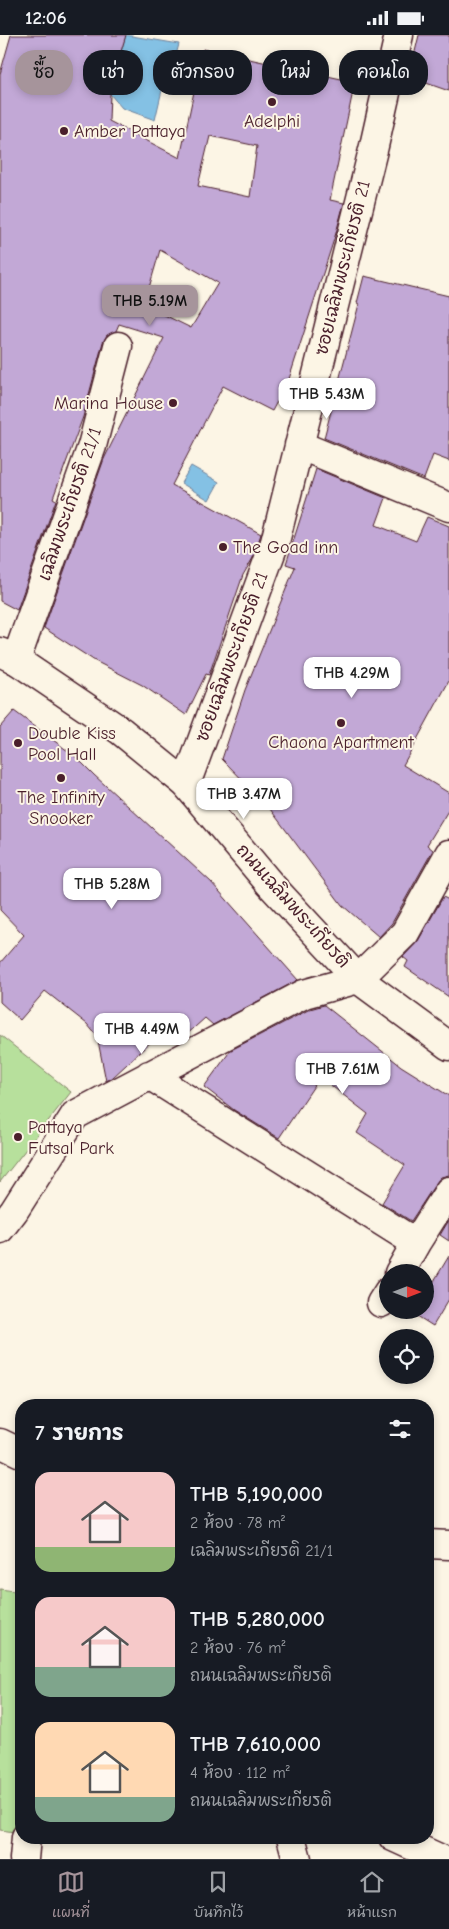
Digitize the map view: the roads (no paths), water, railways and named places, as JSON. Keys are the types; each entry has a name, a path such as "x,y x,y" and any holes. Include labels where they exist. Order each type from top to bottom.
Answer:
{"street":[{"name":"ซอยเฉลิมพระเกียรติ 21","path":"186,784 275,542 374,146 399,35"},
{"name":"เฉลิมพระเกียรติ 21/1","path":"8,656 92,446 118,347"},
{"path":"299,445 449,507"},
{"name":"ถนนเฉลิมพระเกียรติ","path":"8,656 121,731 186,784 270,884 358,979 449,1046"},
{"path":"0,1229 14,1211 74,1115 304,994 358,979 405,933 449,854"},
{"path":"149,1075 416,1243"},
{"path":"404,1264 449,1191"},
{"path":"0,1443 15,1450"},
{"path":"434,1544 449,1545"},
{"path":"24,1859 25,1844"},
{"path":"293,1844 297,1859"},
{"path":"408,1844 441,1859"}],"water":[{"path":"126,35 179,44 177,50 153,50 153,95 161,95 155,120 122,108 111,95 143,95 143,50 121,50"},
{"path":"191,466 219,482 209,500 181,483"}],"place":[{"name":"Adelphi","path":"272,102"},
{"name":"Amber Pattaya","path":"64,131"},
{"name":"Marina House","path":"173,403"},
{"name":"The Goad inn","path":"223,547"},
{"name":"Chaona Apartment","path":"341,723"},
{"name":"Double Kiss Pool Hall","path":"18,743"},
{"name":"The Infinity Snooker","path":"61,778"},
{"name":"Pattaya Futsal Park","path":"18,1137"}]}
